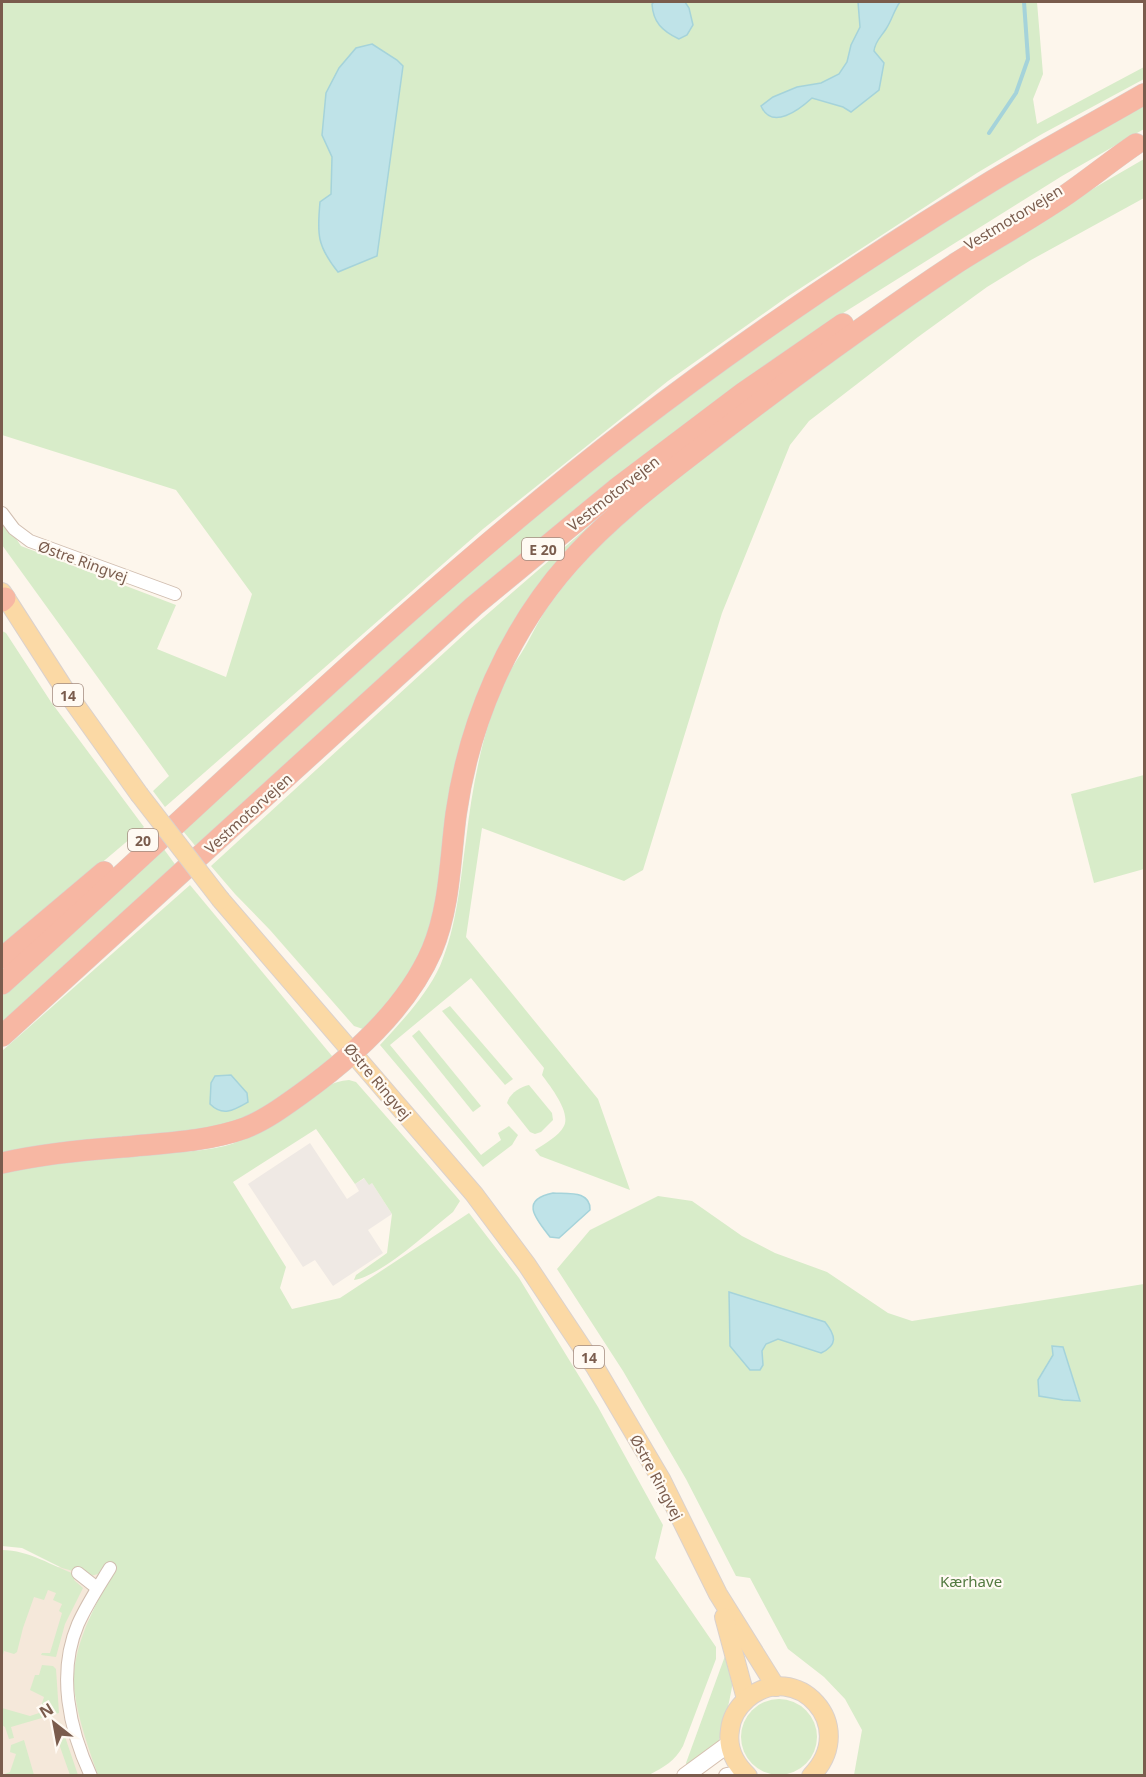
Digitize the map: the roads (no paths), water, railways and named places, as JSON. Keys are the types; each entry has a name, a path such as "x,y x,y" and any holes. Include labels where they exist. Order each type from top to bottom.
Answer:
{"highway":[{"name":"E 20","path":"2,984 373,643 519,518 630,428 740,347 869,259 994,180 1144,94"},
{"name":"E 20","path":"353,1052 402,1001 419,976 432,950 442,921 448,892 456,816 464,770 482,712 498,671 517,635 567,565 626,507 788,381 958,262 1064,196 1140,141"},
{"name":"Vestmotorvejen","path":"2,1036 474,606 616,489 743,393 904,282 1140,141"},
{"name":"20","path":"2,958 136,845 286,724"},
{"path":"2,1163 55,1153 190,1141 250,1126 289,1103 353,1052"}],"main road":[{"name":"Østre Ringvej","path":"3,597 67,693 139,794 221,900 474,1194 527,1265 595,1366 655,1469 718,1594 776,1687"},
{"name":"Østre Ringvej","path":"718,1594 746,1699"},
{"path":"747,1775 735,1760 730,1743 733,1719 746,1699 760,1691 776,1687 794,1689 803,1693 818,1705 827,1721 829,1733 827,1750 819,1766 811,1775"}],"street":[{"name":"Østre Ringvej","path":"2,513 14,529 30,541 175,594"},
{"path":"91,1776 74,1729 67,1681 70,1648 78,1625 110,1568"},
{"path":"78,1573 98,1588"},
{"path":"686,1776 730,1743"},
{"path":"727,1776 747,1775"}],"water":[{"path":"654,2 685,2 689,8 693,25 687,35 679,39 663,29 654,16 652,4"},
{"path":"858,2 900,2 874,51 884,63 879,90 851,112 843,107 812,98 786,115 772,117 766,113 761,106 773,97 797,87 821,83 839,74 847,62 851,45 860,27"},
{"path":"372,44 403,66 377,256 338,272 322,247 319,231 320,202 331,194 332,157 322,135 326,93 339,68 356,48"},
{"path":"231,1075 247,1093 248,1102 233,1110 219,1110 210,1104 211,1083 215,1076"},
{"path":"553,1193 582,1196 587,1199 590,1210 559,1238 550,1237 536,1217 533,1206 542,1196"},
{"path":"729,1292 825,1322 833,1336 833,1343 821,1353 778,1339 766,1344 762,1351 763,1365 760,1370 750,1370 730,1346"},
{"path":"1052,1346 1063,1347 1080,1401 1039,1396 1038,1380 1053,1355"}],"waterway":[{"path":"989,133 1016,93 1028,59 1024,2"}],"park label":[{"name":"Kærhave","path":"971,1581"}]}
